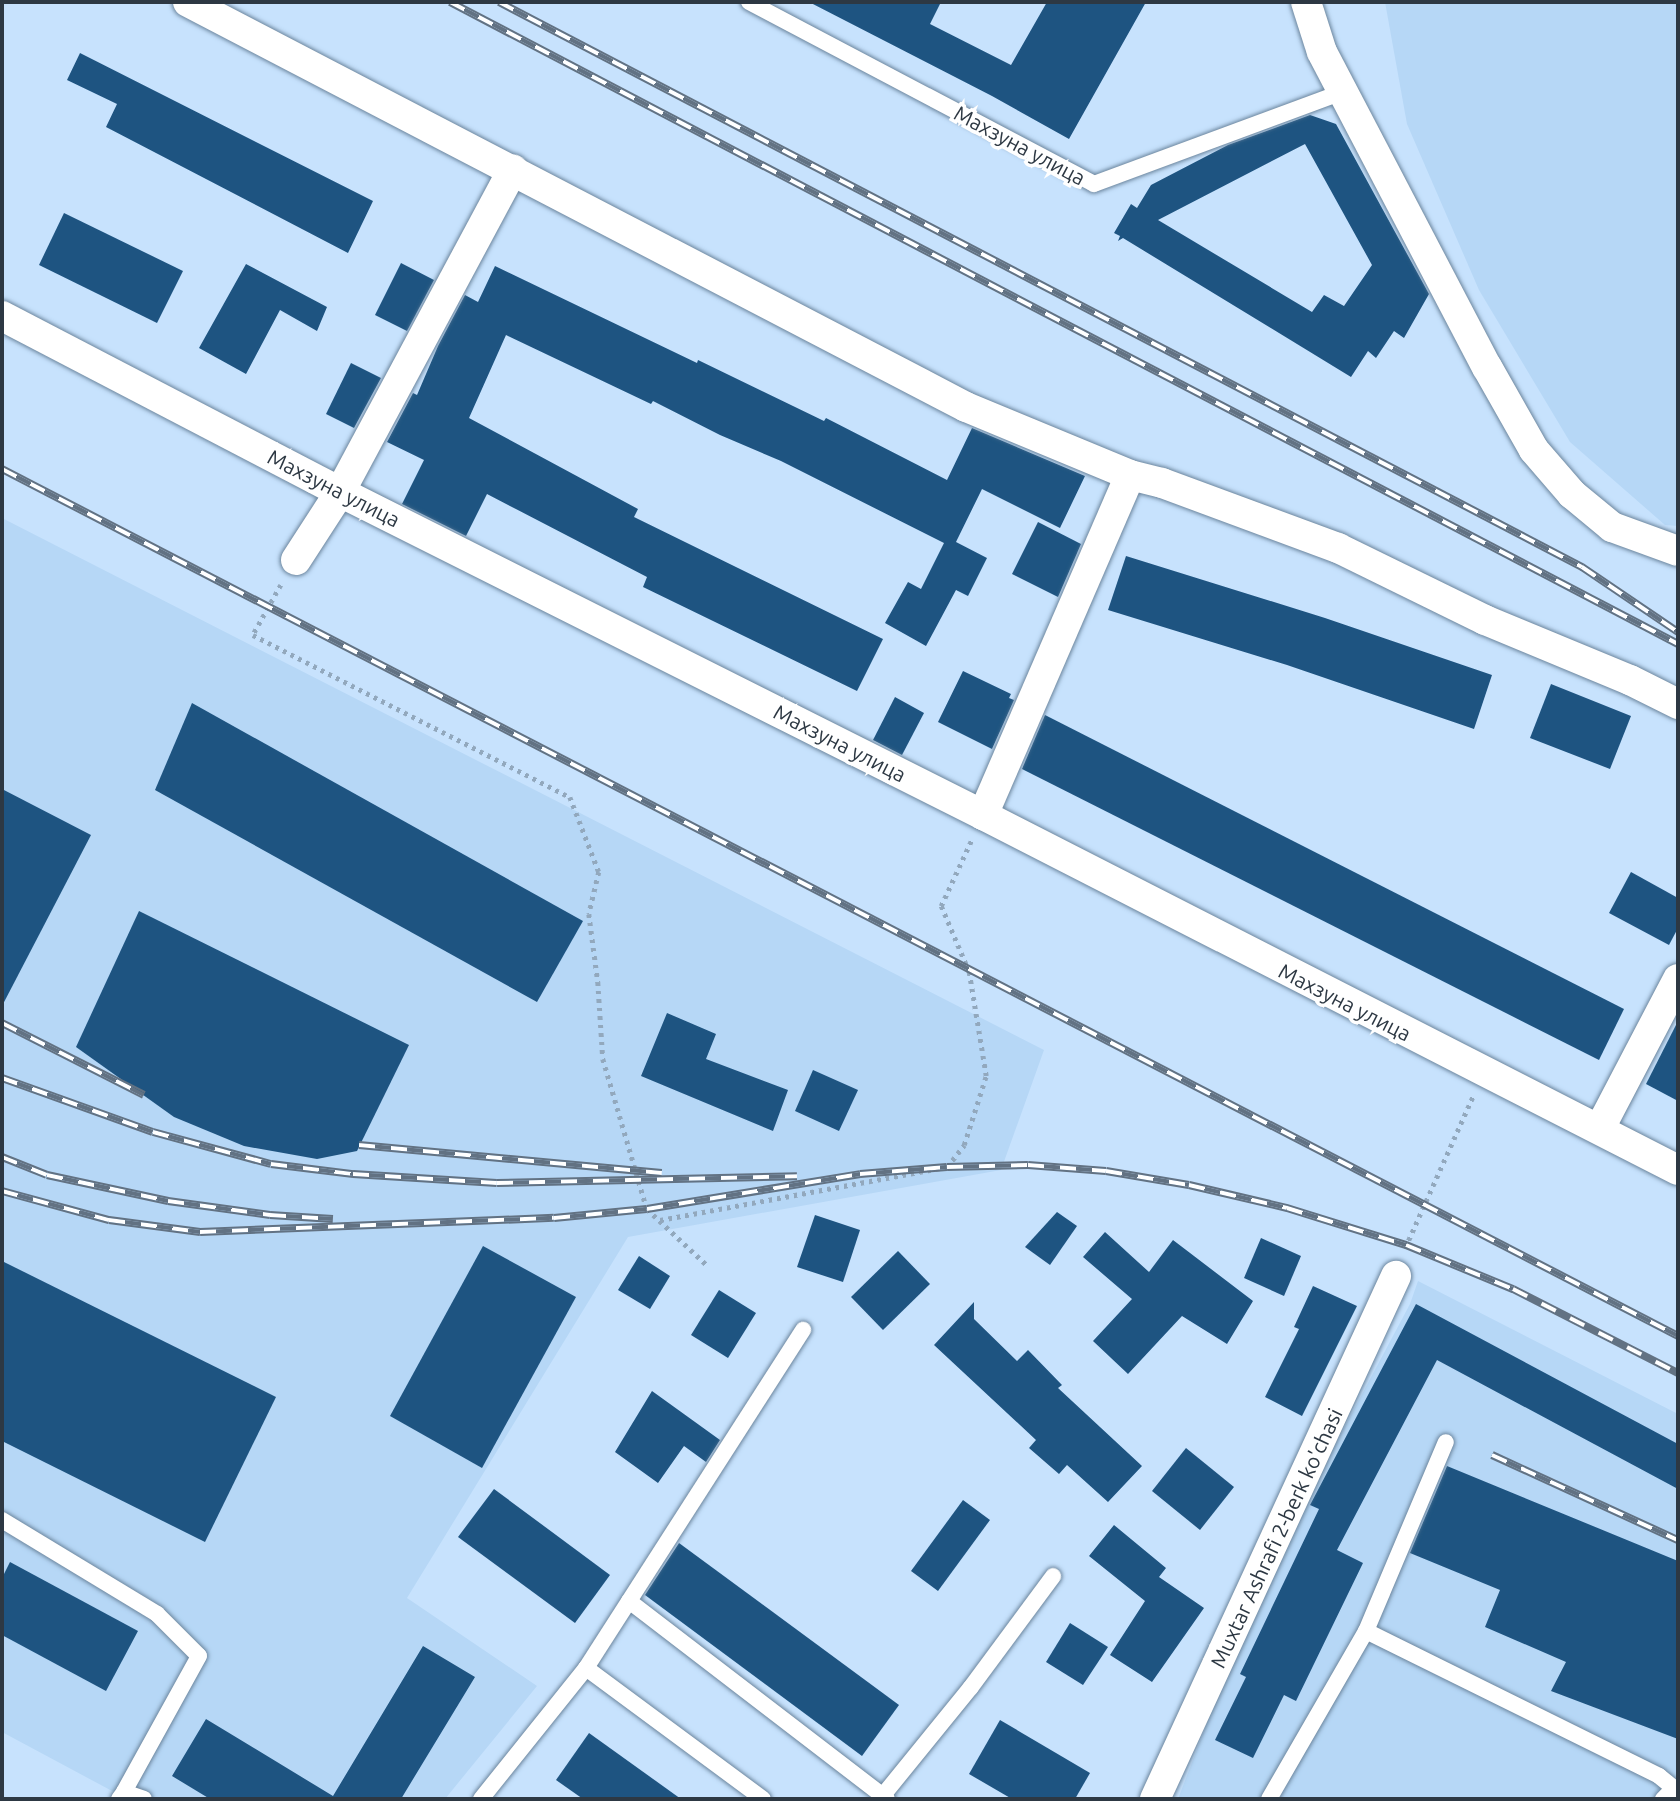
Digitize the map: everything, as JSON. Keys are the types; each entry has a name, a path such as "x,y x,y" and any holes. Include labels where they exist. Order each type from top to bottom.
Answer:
{"street":[{"path":"188,2 966,407 1130,475 1162,482 1338,548 1485,620 1630,680 1678,704"},
{"path":"1306,2 1317,39 1343,92 1487,368 1534,450 1572,494 1612,527 1678,551"},
{"path":"296,561 340,492 513,169"},
{"name":"Махзуна улица","path":"2,316 340,492 983,815 1483,1073 1600,1128 1678,1170"},
{"path":"983,815 1130,475"},
{"path":"1600,1128 1678,979"},
{"name":"Muxtar Ashrafi 2-berk ko'chasi","path":"1155,1799 1396,1276"}],"lane":[{"name":"Махзуна улица","path":"749,2 1094,184 1343,92"},
{"path":"481,1799 586,1668 803,1330"},
{"path":"1269,1799 1366,1631 1446,1442"},
{"path":"2,1520 157,1614 199,1656 121,1795 144,1799"},
{"path":"629,1601 882,1797 971,1687 1053,1576"},
{"path":"1366,1631 1659,1776 1674,1788 1663,1799"},
{"path":"586,1668 763,1799"}],"path":[{"path":"296,561 253,635 570,797 599,872 589,914 598,982 603,1059 648,1209 708,1266"},
{"path":"660,1220 947,1167 964,1145 986,1076 969,972 941,906 983,815"},
{"path":"1396,1276 1406,1245 1483,1073"}],"shaded area":[{"path":"1385,2 1678,2 1678,526 1665,525 1570,442 1479,290 1407,124"},
{"path":"2,518 1044,1050 1001,1170 628,1237 407,1598 537,1686 445,1799 127,1799 2,1732"},
{"path":"1418,1281 1678,1414 1678,1799 1178,1799 1258,1590 1410,1304"}],"building":[{"path":"809,2 941,2 930,24 1011,65 1047,2 1146,2 1069,139 992,96"},
{"path":"80,53 373,201 348,253 106,127 117,104 67,80"},
{"path":"1310,115 1336,124 1429,294 1404,338 1394,331 1376,358 1368,351 1351,377 1123,238 1118,241 1120,236 1114,233 1131,204 1137,208 1151,185 1228,145","holes":["1305,144 1372,265 1344,306 1324,295 1312,312 1158,220"]},
{"path":"64,213 183,271 157,323 39,265"},
{"path":"401,263 434,280 407,331 375,315"},
{"path":"246,264 327,307 317,331 280,310 246,374 199,348"},
{"path":"495,266 697,363 698,360 824,421 826,418 947,480 972,428 1085,476 1060,528 982,489 956,542 987,558 968,596 956,590 926,646 885,623 908,582 921,589 944,543 781,461 720,435 653,401 651,404 506,335 469,418 638,509 634,517 883,639 857,691 643,587 647,577 487,494 466,536 402,504 424,460 387,442 413,393 417,395 438,346 465,295 478,302"},
{"path":"351,363 381,378 354,428 326,414"},
{"path":"1038,522 1081,544 1058,597 1012,574"},
{"path":"1126,556 1325,618 1492,675 1474,729 1287,665 1108,610"},
{"path":"963,671 1011,694 1009,698 1014,700 992,749 938,722"},
{"path":"1551,684 1631,716 1610,769 1530,738"},
{"path":"895,697 924,713 902,755 873,740"},
{"path":"192,703 583,921 537,1002 155,790"},
{"path":"1045,715 1624,1009 1599,1060 1022,769"},
{"path":"2,789 91,835 2,1006"},
{"path":"1631,872 1678,898 1678,928 1669,945 1609,913"},
{"path":"139,911 409,1045 357,1151 317,1159 244,1146 174,1117 76,1047"},
{"path":"667,1013 716,1034 706,1059 788,1090 773,1131 641,1076"},
{"path":"1678,1021 1678,1101 1646,1084"},
{"path":"813,1070 858,1090 839,1131 795,1111"},
{"path":"1057,1212 1077,1226 1050,1265 1025,1247"},
{"path":"815,1215 860,1230 843,1282 797,1267"},
{"path":"1105,1232 1149,1272 1173,1240 1253,1301 1227,1344 1182,1316 1128,1374 1093,1341 1132,1299 1083,1257"},
{"path":"1261,1238 1301,1256 1284,1296 1244,1278"},
{"path":"483,1246 576,1297 482,1468 390,1416"},
{"path":"898,1251 930,1284 883,1330 851,1297"},
{"path":"639,1256 670,1276 650,1309 618,1290"},
{"path":"2,1261 276,1397 205,1542 2,1441"},
{"path":"1313,1286 1357,1306 1302,1416 1265,1397 1299,1329 1294,1327"},
{"path":"719,1290 756,1313 728,1358 691,1335"},
{"path":"974,1302 974,1319 1017,1361 1028,1350 1062,1385 1058,1388 1142,1466 1108,1502 1067,1465 1059,1474 1029,1448 1036,1440 934,1345"},
{"path":"1416,1304 1678,1444 1678,1489 1437,1360 1337,1550 1363,1563 1296,1701 1284,1695 1253,1758 1215,1740 1246,1677 1240,1674 1319,1509 1310,1505"},
{"path":"652,1391 720,1440 706,1462 684,1446 658,1483 615,1452"},
{"path":"1186,1448 1234,1487 1200,1530 1152,1491"},
{"path":"1447,1466 1678,1561 1678,1739 1551,1691 1566,1662 1485,1627 1500,1590 1410,1553"},
{"path":"494,1489 610,1575 575,1623 458,1537"},
{"path":"963,1500 990,1520 938,1591 911,1571"},
{"path":"1114,1525 1166,1568 1159,1577 1204,1608 1152,1682 1110,1655 1145,1601 1089,1556"},
{"path":"679,1543 899,1705 862,1756 645,1595"},
{"path":"10,1562 138,1631 106,1691 2,1635 2,1578"},
{"path":"1070,1623 1108,1647 1083,1685 1046,1662"},
{"path":"423,1646 475,1677 401,1799 210,1799 172,1776 206,1719 333,1796"},
{"path":"1000,1720 1090,1773 1075,1799 1012,1799 969,1774"},
{"path":"589,1733 681,1799 583,1799 556,1780"}],"railway":[{"path":"450,2 1678,644"},
{"path":"499,2 1582,567 1678,632"},
{"path":"2,469 1678,1336"},
{"path":"2,1023 144,1095"},
{"path":"2,1078 153,1132 271,1164 353,1174 497,1183 797,1176"},
{"path":"359,1145 662,1173"},
{"path":"2,1157 47,1175 168,1201 270,1215 333,1219"},
{"path":"2,1191 109,1220 200,1232 554,1218 647,1209 860,1174 947,1167 1028,1165 1106,1171 1189,1185 1287,1208 1406,1245 1513,1289 1678,1373"},
{"path":"1492,1455 1678,1540"}]}
